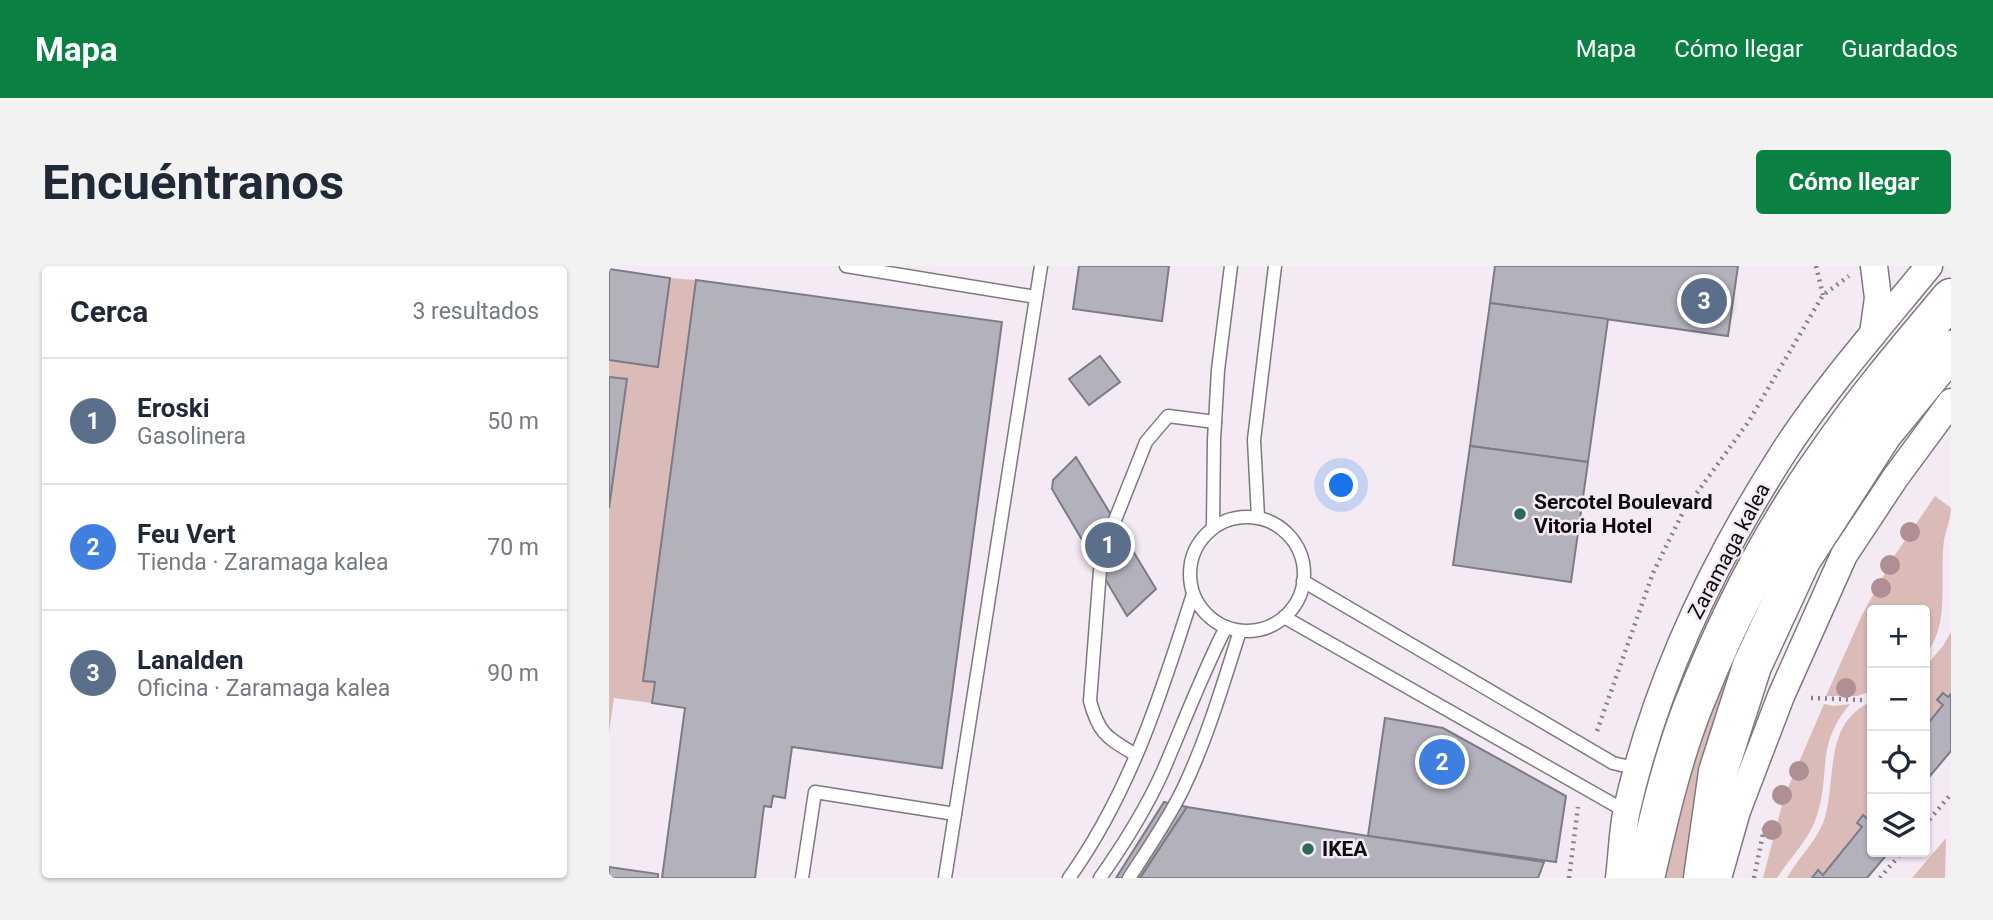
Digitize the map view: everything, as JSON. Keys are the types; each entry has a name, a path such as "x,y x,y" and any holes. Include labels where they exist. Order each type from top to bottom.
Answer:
{"main road":[{"name":"Zaramaga kalea","path":"1645,878 1661,806 1691,712 1719,643 1747,585 1831,448 1899,359 1951,298"},
{"path":"1703,878 1718,772 1752,666 1796,572 1842,494 1883,433 1951,350"}],"street":[{"name":"Zaramaga kalea","path":"1619,878 1627,812 1637,769 1668,675 1712,575 1786,449 1929,266"},
{"path":"1864,269 1878,298 1873,336"},
{"path":"1719,878 1737,811 1781,696 1844,555 1895,478 1951,402"}],"lane":[{"path":"846,266 1036,297"},
{"path":"944,878 1041,266"},
{"path":"1213,527 1218,370 1231,266"},
{"path":"1258,517 1254,440 1275,266"},
{"path":"1115,520 1146,442 1168,416 1215,422"},
{"path":"1258,517 1274,523 1288,534 1301,556 1303,581 1294,606 1284,617 1256,630 1240,631 1226,627 1206,614 1193,594 1189,576 1192,557 1201,540 1213,527 1227,519 1258,517"},
{"path":"1100,570 1090,701 1095,720 1107,737 1136,755"},
{"path":"1303,581 1613,763 1637,769"},
{"path":"1069,878 1103,822 1136,755 1168,674 1193,594"},
{"path":"1284,617 1627,812"},
{"path":"1100,878 1131,834 1162,772 1201,677 1226,627"},
{"path":"1129,878 1174,804 1207,731 1240,631"},
{"path":"803,878 815,792 955,814"}],"path":[{"path":"1816,266 1823,295"},
{"path":"1590,750 1653,573 1683,512 1749,421 1823,295 1864,269"},
{"path":"1806,709 1816,685"},
{"path":"1810,698 1863,700"},
{"path":"1569,878 1581,786"},
{"path":"1930,819 1951,794"},
{"path":"1753,878 1768,813"},
{"path":"1880,878 1898,857"}],"shaded area":[{"path":"670,278 696,280 643,680 655,682 652,703 614,698 609,733 609,508 626,379 609,377 609,360 658,366"},
{"path":"1935,496 1951,508 1944,540 1941,616 1930,648 1930,605 1868,605 1895,555"},
{"path":"1763,580 1773,586 1700,790 1683,878 1659,878 1677,797"},
{"path":"1867,606 1867,693 1857,696 1826,696"},
{"path":"1951,632 1951,694 1930,721 1930,661"},
{"path":"1824,704 1850,704 1839,719 1828,747 1821,802 1816,818 1804,842 1777,878 1763,878 1784,797"},
{"path":"1867,704 1867,819 1863,816 1857,823 1862,827 1823,875 1818,870 1812,878 1787,878 1823,823 1839,737 1845,724"},
{"path":"1946,838 1945,878 1912,878 1930,857"}],"building":[{"path":"1079,266 1169,266 1162,321 1073,309"},
{"path":"1495,266 1738,266 1728,336 1490,303"},
{"path":"609,269 670,278 658,367 609,360"},
{"path":"696,280 1002,322 942,768 792,747 785,798 773,796 771,807 764,806 755,878 662,878 685,708 652,703 655,682 643,681"},
{"path":"1490,303 1608,319 1588,462 1470,446"},
{"path":"1100,356 1120,382 1089,405 1069,379"},
{"path":"609,377 627,379 609,508"},
{"name":"Sercotel Boulevard Vitoria Hotel","path":"1470,446 1588,462 1571,582 1453,565"},
{"path":"1076,457 1156,589 1127,616 1052,489 1053,480"},
{"path":"1943,693 1948,697 1951,694 1951,751 1930,776 1930,721 1943,705 1937,700"},
{"path":"1385,718 1443,728 1566,796 1556,862 1368,836"},
{"path":"1164,802 1187,807 1140,878 1116,878"},
{"name":"IKEA","path":"1187,807 1544,862 1538,878 1140,878"},
{"path":"1863,815 1867,818 1867,857 1885,857 1867,878 1812,878 1818,870 1823,875 1862,827 1857,823"},
{"path":"609,867 658,874 658,878 609,878"}],"place":[{"name":"Lanalden","path":"1704,301"},
{"name":"Sercotel Boulevard Vitoria Hotel","path":"1520,514"},
{"name":"Eroski","path":"1108,545"},
{"name":"Feu Vert","path":"1442,762"},
{"name":"IKEA","path":"1308,849"}]}
